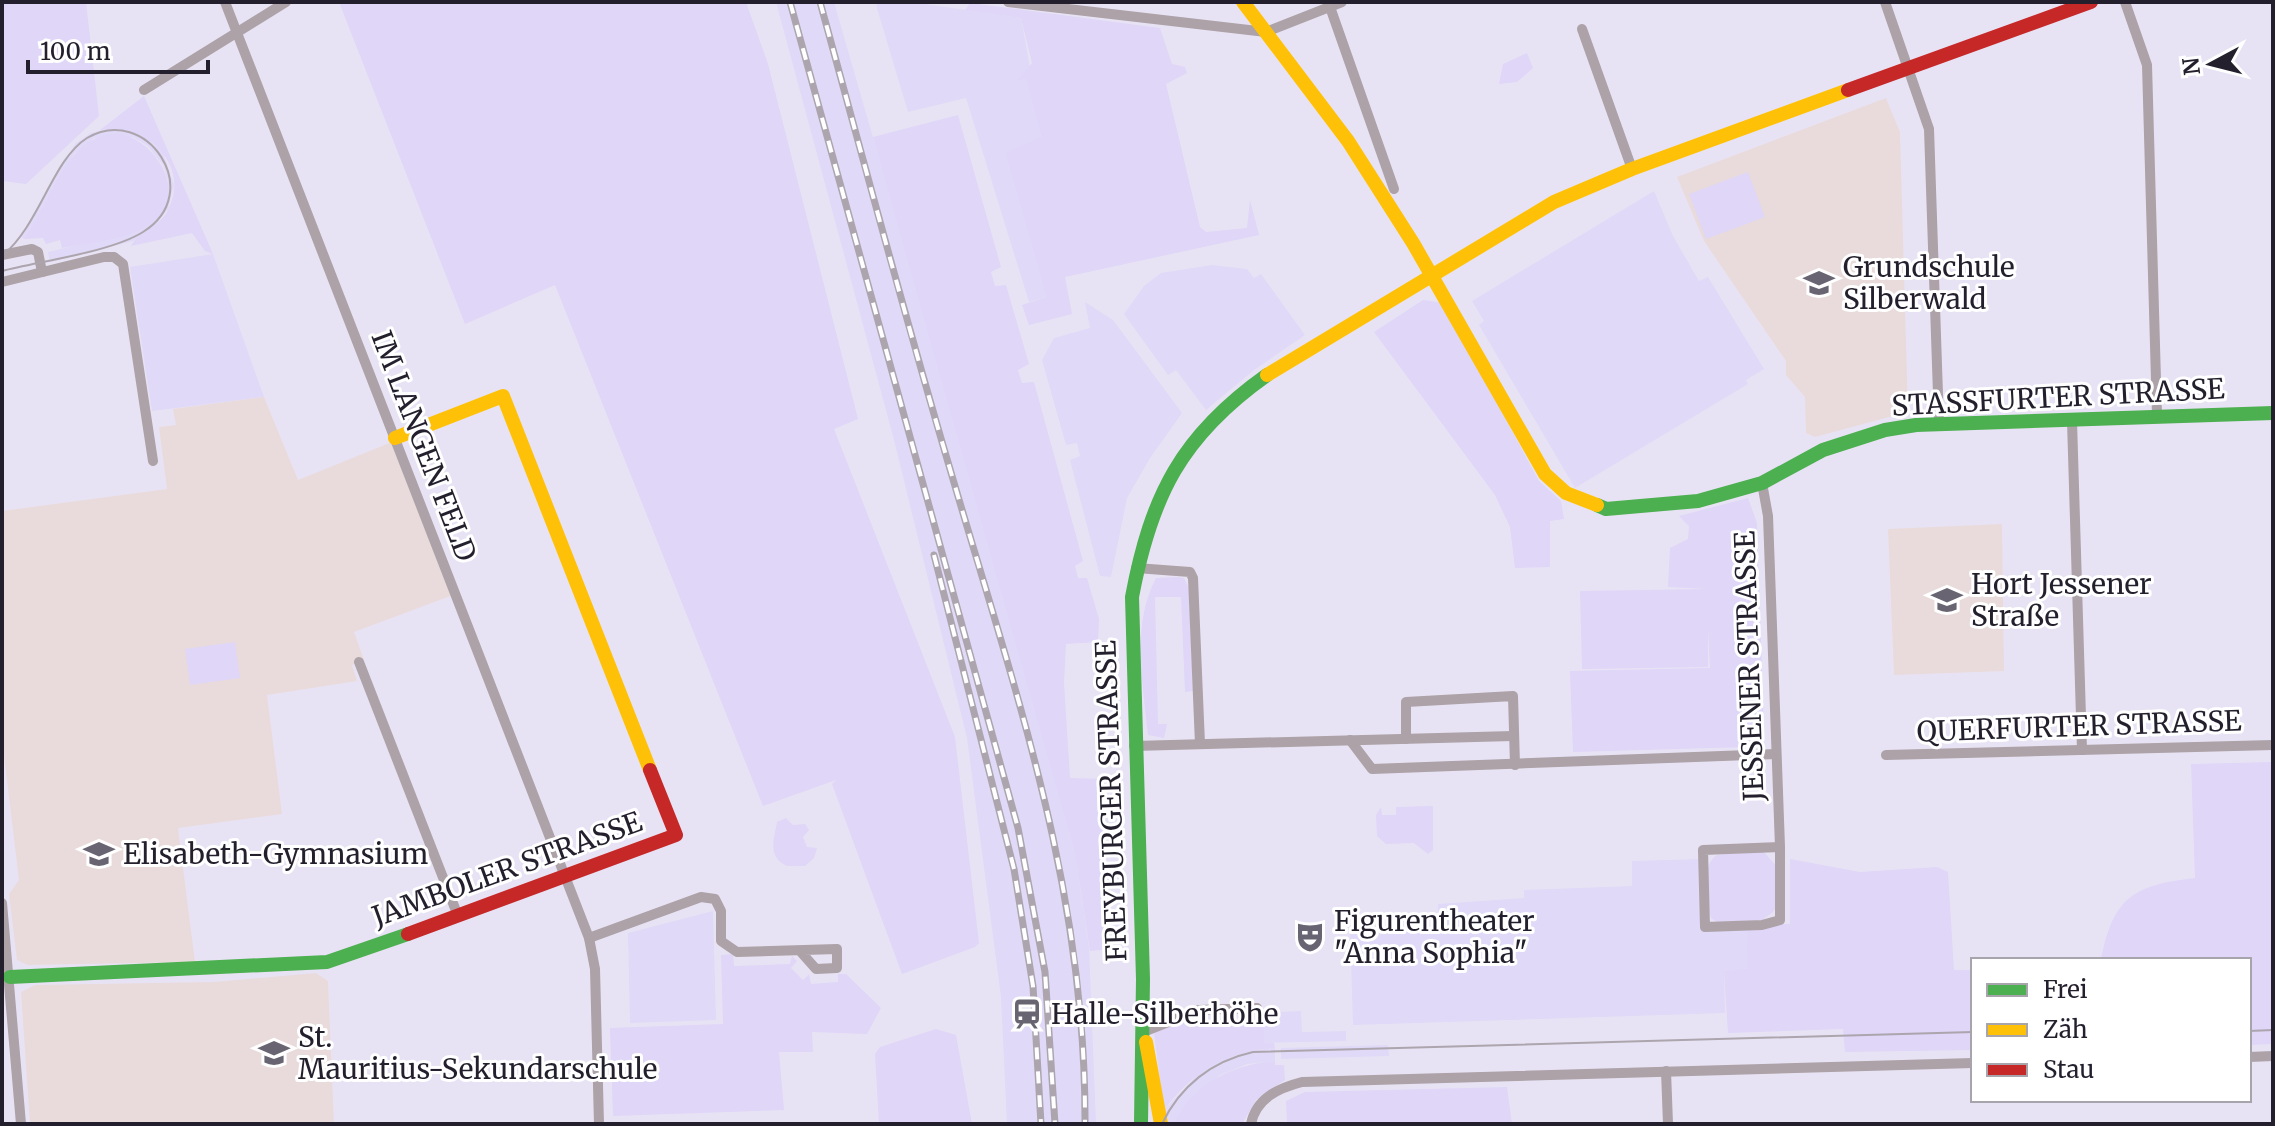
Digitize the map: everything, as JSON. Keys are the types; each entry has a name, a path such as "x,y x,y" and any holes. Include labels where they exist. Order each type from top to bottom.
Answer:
{"street":[{"name":"IM LANGEN FELD","path":"225,2 589,938 595,969 599,1124"},
{"path":"144,90 286,2"},
{"path":"1008,2 1266,32 1342,2"},
{"name":"STASSFURTER STRASSE","path":"1243,2 1348,141 1430,274 1545,474 1566,493 1606,509 1698,501 1762,483 1823,450 1885,430 1939,424 2273,413"},
{"path":"1885,2 1929,129 1939,424"},
{"name":"FREYBURGER STRASSE","path":"1141,1124 1139,1075 1143,1032 1131,642 1136,568 1161,491 1185,452 1216,415 1296,354 1535,211 1632,169 2091,2"},
{"path":"2125,2 2147,65 2157,415"},
{"path":"1330,7 1394,189"},
{"path":"1582,29 1632,169"},
{"path":"2,255 32,249 38,252 42,272"},
{"path":"2,282 109,256 123,264 153,461"},
{"name":"JAMBOLER STRASSE","path":"10,977 196,971 327,962 566,878 676,835 503,396 395,438"},
{"path":"2072,421 2082,750"},
{"name":"JESSENER STRASSE","path":"1762,483 1768,516 1780,847 1780,920 1762,925 1705,927 1703,850 1780,847"},
{"path":"1136,568 1190,572 1193,578 1200,744"},
{"path":"359,662 458,916"},
{"path":"1406,739 1406,702 1513,696 1515,765"},
{"path":"1134,746 1513,736"},
{"path":"1350,740 1372,769 1776,754"},
{"name":"QUERFURTER STRASSE","path":"1886,755 2273,745"},
{"path":"589,938 701,897 715,899 719,906 721,941 729,949 737,952 800,951"},
{"path":"2,903 21,1124"},
{"path":"1143,1032 1199,1010 1257,1008"},
{"name":"FREYBURGER STRASSE","path":"1143,1032 1161,1124"},
{"path":"2251,1057 2273,1056"},
{"path":"1251,1124 1265,1098 1282,1087 1302,1082 1971,1063"},
{"path":"1666,1071 1668,1124"}],"shaded area":[{"path":"2,2 86,2 99,116 26,184 2,181"},
{"path":"339,2 746,2 768,64 858,419 834,429 955,737 979,943 975,947 902,974 832,784 836,780 763,806 555,285 465,324"},
{"path":"776,2 834,2 955,422 1075,853 1089,947 1096,1124 1007,1124 1001,997 967,738 894,440"},
{"path":"882,2 911,2 1021,18 1043,138 1047,297 1029,302 966,98 908,112 876,5"},
{"path":"970,3 1160,28 1172,64 1185,67 1187,73 1166,84 1200,227 1206,232 1247,228 1250,200 1259,235 1065,277 1072,314 1029,325 1022,305 1047,297 1006,153 1042,137 1026,78 1018,80 1032,63 1021,18 965,10"},
{"path":"1527,53 1533,68 1517,82 1499,84 1503,64"},
{"path":"144,96 213,254 205,251 192,233 131,246 167,212 174,179 169,164 148,140 117,129 100,130"},
{"path":"1886,98 1900,132 1908,412 1815,437 1806,433 1805,397 1786,375 1786,361 1704,241 1677,177"},
{"path":"958,115 1001,267 991,272 995,286 1006,285 1029,364 1018,370 1022,383 1034,382 1083,561 1075,566 1078,578 1087,578 1099,619 1098,642 1066,644 1064,683 1070,778 1102,779 1109,949 1090,951 1075,853 873,137"},
{"path":"110,128 142,135 163,153 174,185 168,209 150,231 133,241 50,262 48,252 141,230 155,219 165,203 168,181 163,165 148,146 133,137 94,138 74,154 32,229 24,239 21,236 75,144 91,133"},
{"path":"122,134 150,151 167,178 169,193 166,207 157,220 141,230 122,236 62,248 60,240 46,244 43,238 24,239 74,156 87,144 103,136"},
{"path":"1748,172 1765,217 1706,239 1689,194"},
{"path":"1654,191 1673,236 1699,281 1708,277 1764,369 1746,380 1748,384 1575,488 1479,325 1484,321 1472,301"},
{"path":"213,254 264,397 152,411 130,267"},
{"path":"1212,265 1247,269 1254,278 1261,274 1305,335 1254,370 1206,410 1176,370 1168,375 1124,314 1144,286 1161,273"},
{"path":"1423,300 1443,303 1539,481 1561,501 1564,519 1550,521 1550,567 1515,568 1510,527 1495,495 1374,332"},
{"path":"1085,302 1113,320 1182,413 1150,458 1127,498 1111,577 1100,576 1070,460 1080,456 1077,443 1066,445 1042,360 1054,338 1090,328"},
{"path":"264,397 298,480 397,440 456,594 354,632 364,660 352,665 357,681 267,695 282,814 178,828 195,962 27,965 17,960 9,894 19,880 2,739 2,511 167,489 159,427 176,425 173,409"},
{"path":"1748,498 1757,523 1764,730 1760,741 1748,747 1573,752 1570,671 1710,668 1708,628 1708,667 1582,669 1580,591 1707,589 1668,587 1670,548 1688,539 1689,526 1679,516"},
{"name":"Hort Jessener Straße","path":"2002,524 2004,671 1894,675 1888,529"},
{"path":"1156,578 1184,578 1189,589 1193,691 1185,692 1181,597 1155,597 1158,724 1167,724 1164,738 1148,735 1141,635 1148,596"},
{"path":"235,642 240,678 190,685 185,649"},
{"path":"2273,762 2273,1044 2251,1045 2251,958 2101,958 2112,922 2130,898 2156,885 2195,878 2191,764"},
{"path":"1433,806 1433,850 1428,854 1414,843 1386,844 1377,836 1376,815 1381,807 1382,815 1396,815 1396,807"},
{"path":"786,818 793,825 805,824 809,830 803,837 807,847 817,848 814,858 805,866 787,866 774,853 777,822"},
{"path":"1763,851 1777,867 1778,903 1773,912 1762,920 1717,922 1711,918 1705,884 1712,860 1717,855"},
{"path":"1703,859 1705,927 1747,926 1749,970 1724,971 1725,1013 1353,1025 1350,929 1439,927 1438,904 1524,898 1524,890 1632,886 1632,861"},
{"path":"1790,859 1860,872 1937,867 1948,872 1954,970 1971,970 1971,1050 1845,1052 1843,1029 1728,1033 1724,971 1748,969 1747,926 1790,924"},
{"path":"713,911 716,1020 630,1023 628,933"},
{"path":"733,954 734,966 790,964 792,956 797,961 791,968 803,980 809,974 811,984 838,982 838,974 846,974 881,1008 867,1034 812,1032 813,1052 779,1052 784,1110 613,1116 610,1028 723,1024 721,955"},
{"path":"316,973 328,981 334,1124 30,1124 21,992 35,985 214,982"},
{"path":"1301,1011 1302,1032 1346,1031 1346,1041 1264,1043 1259,1013"},
{"path":"1200,1014 1200,1025 1259,1024 1264,1030 1264,1043 1274,1043 1275,1048 1226,1058 1199,1074 1164,1110 1154,1033"},
{"path":"936,1029 956,1035 972,1124 879,1124 875,1054 880,1047"},
{"path":"1388,1045 1389,1056 1281,1059 1281,1048"},
{"path":"1275,1048 1275,1061 1247,1064 1220,1075 1196,1093 1174,1124 1167,1124 1164,1110 1203,1069 1239,1052"},
{"path":"1275,1061 1275,1065 1284,1065 1285,1080 1256,1100 1242,1124 1174,1124 1192,1097 1203,1087 1229,1072"},
{"path":"1507,1087 1512,1124 1287,1124 1286,1101 1305,1092"}],"tram line":[{"path":"2,256 26,228 64,161 87,138 109,130 130,132 148,142 161,157 169,175 170,196 161,215 143,232 95,250 2,271"},
{"path":"2251,1031 2273,1030"},
{"path":"1162,1124 1178,1098 1199,1077 1224,1062 1253,1052 1971,1032"}],"railway":[{"path":"790,2 1018,828 1045,972 1055,1124"},
{"path":"820,2 916,353 1022,712 1042,791 1060,871 1073,953 1082,1037 1085,1124"},
{"path":"934,555 1014,869 1033,986 1041,1124"}],"traffic: fast":[{"path":"1141,1124 1143,979 1132,597 1149,528 1174,471 1212,421 1267,375"},
{"path":"1597,505 1606,509 1698,501 1762,483 1823,450 1885,430 1916,425 2273,413"},
{"path":"10,977 327,962 408,934"}],"traffic: slow":[{"path":"1243,2 1348,141 1413,243 1545,474 1566,493 1597,505"},
{"path":"1267,375 1554,202 1632,169 1848,90"},
{"path":"395,438 503,396 650,770"},
{"path":"1146,1042 1161,1124"}],"traffic: jam":[{"path":"1848,90 2091,2"},
{"path":"408,934 676,835 650,770"}],"place":[{"name":"Grundschule Silberwald","path":"1819,283"},
{"name":"Hort Jessener Straße","path":"1947,600"},
{"name":"Elisabeth-Gymnasium","path":"99,854"},
{"name":"Figurentheater \"Anna Sophia\"","path":"1310,937"},
{"name":"Halle-Silberhöhe","path":"1027,1014"},
{"name":"St. Mauritius-Sekundarschule","path":"274,1053"}]}
